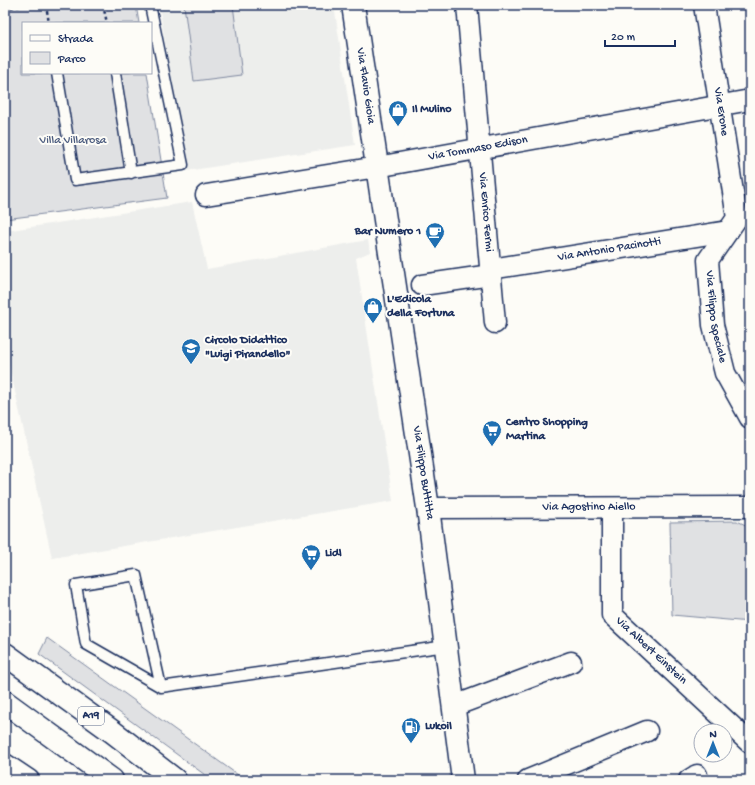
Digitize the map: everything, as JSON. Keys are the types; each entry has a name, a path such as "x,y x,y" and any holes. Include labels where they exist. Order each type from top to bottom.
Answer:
{"main road":[{"name":"Via Flavio Gioia","path":"353,5 377,167"},
{"name":"Via Filippo Buttitta","path":"377,167 428,508 463,780"},
{"name":"A19","path":"5,654 113,732 175,780"},
{"path":"5,702 112,780"}],"street":[{"name":"Via Enrico Fermi","path":"467,5 481,148 495,324"},
{"name":"Via Erone","path":"704,5 720,105 733,224"},
{"name":"Via Tommaso Edison","path":"206,195 377,167 750,100"},
{"name":"Via Antonio Pacinotti","path":"422,285 733,224"},
{"name":"Via Filippo Speciale","path":"733,224 708,260 713,325 725,373 750,418"},
{"name":"Via Agostino Aiello","path":"428,508 750,507"},
{"name":"Via Albert Einstein","path":"612,508 612,615 750,743"},
{"path":"454,706 571,662"},
{"path":"528,780 647,731"},
{"path":"5,764 29,780"}],"lane":[{"path":"57,74 75,180 183,165 150,5"},
{"path":"115,74 131,173"},
{"path":"161,688 136,575 76,585 86,644 161,688 446,646"}],"path":[{"path":"5,8 28,5"},
{"path":"46,5 49,22"},
{"path":"103,5 106,22"}],"shaded area":[{"path":"159,5 334,5 355,145 186,171"},
{"name":"Circolo Didattico \"Luigi Pirandello\"","path":"192,202 207,269 368,240 370,252 356,258 393,501 52,558 5,346 5,231"}],"green space":[{"name":"Villa Villarosa","path":"5,5 136,5 139,22 22,22 22,74 147,74 167,198 5,219"},
{"path":"184,5 233,5 242,75 194,81"},
{"path":"737,521 750,527 750,622 672,615 670,522"},
{"path":"47,638 245,780 212,780 39,654"}],"place":[{"name":"Il Mulino","path":"398,127"},
{"name":"Bar Numero 1","path":"435,249"},
{"name":"L'Edicola della Fortuna","path":"373,324"},
{"name":"Circolo Didattico \"Luigi Pirandello\"","path":"191,365"},
{"name":"Centro Shopping Martina","path":"492,447"},
{"name":"Lidl","path":"311,571"},
{"name":"Lukoil","path":"411,744"}]}
